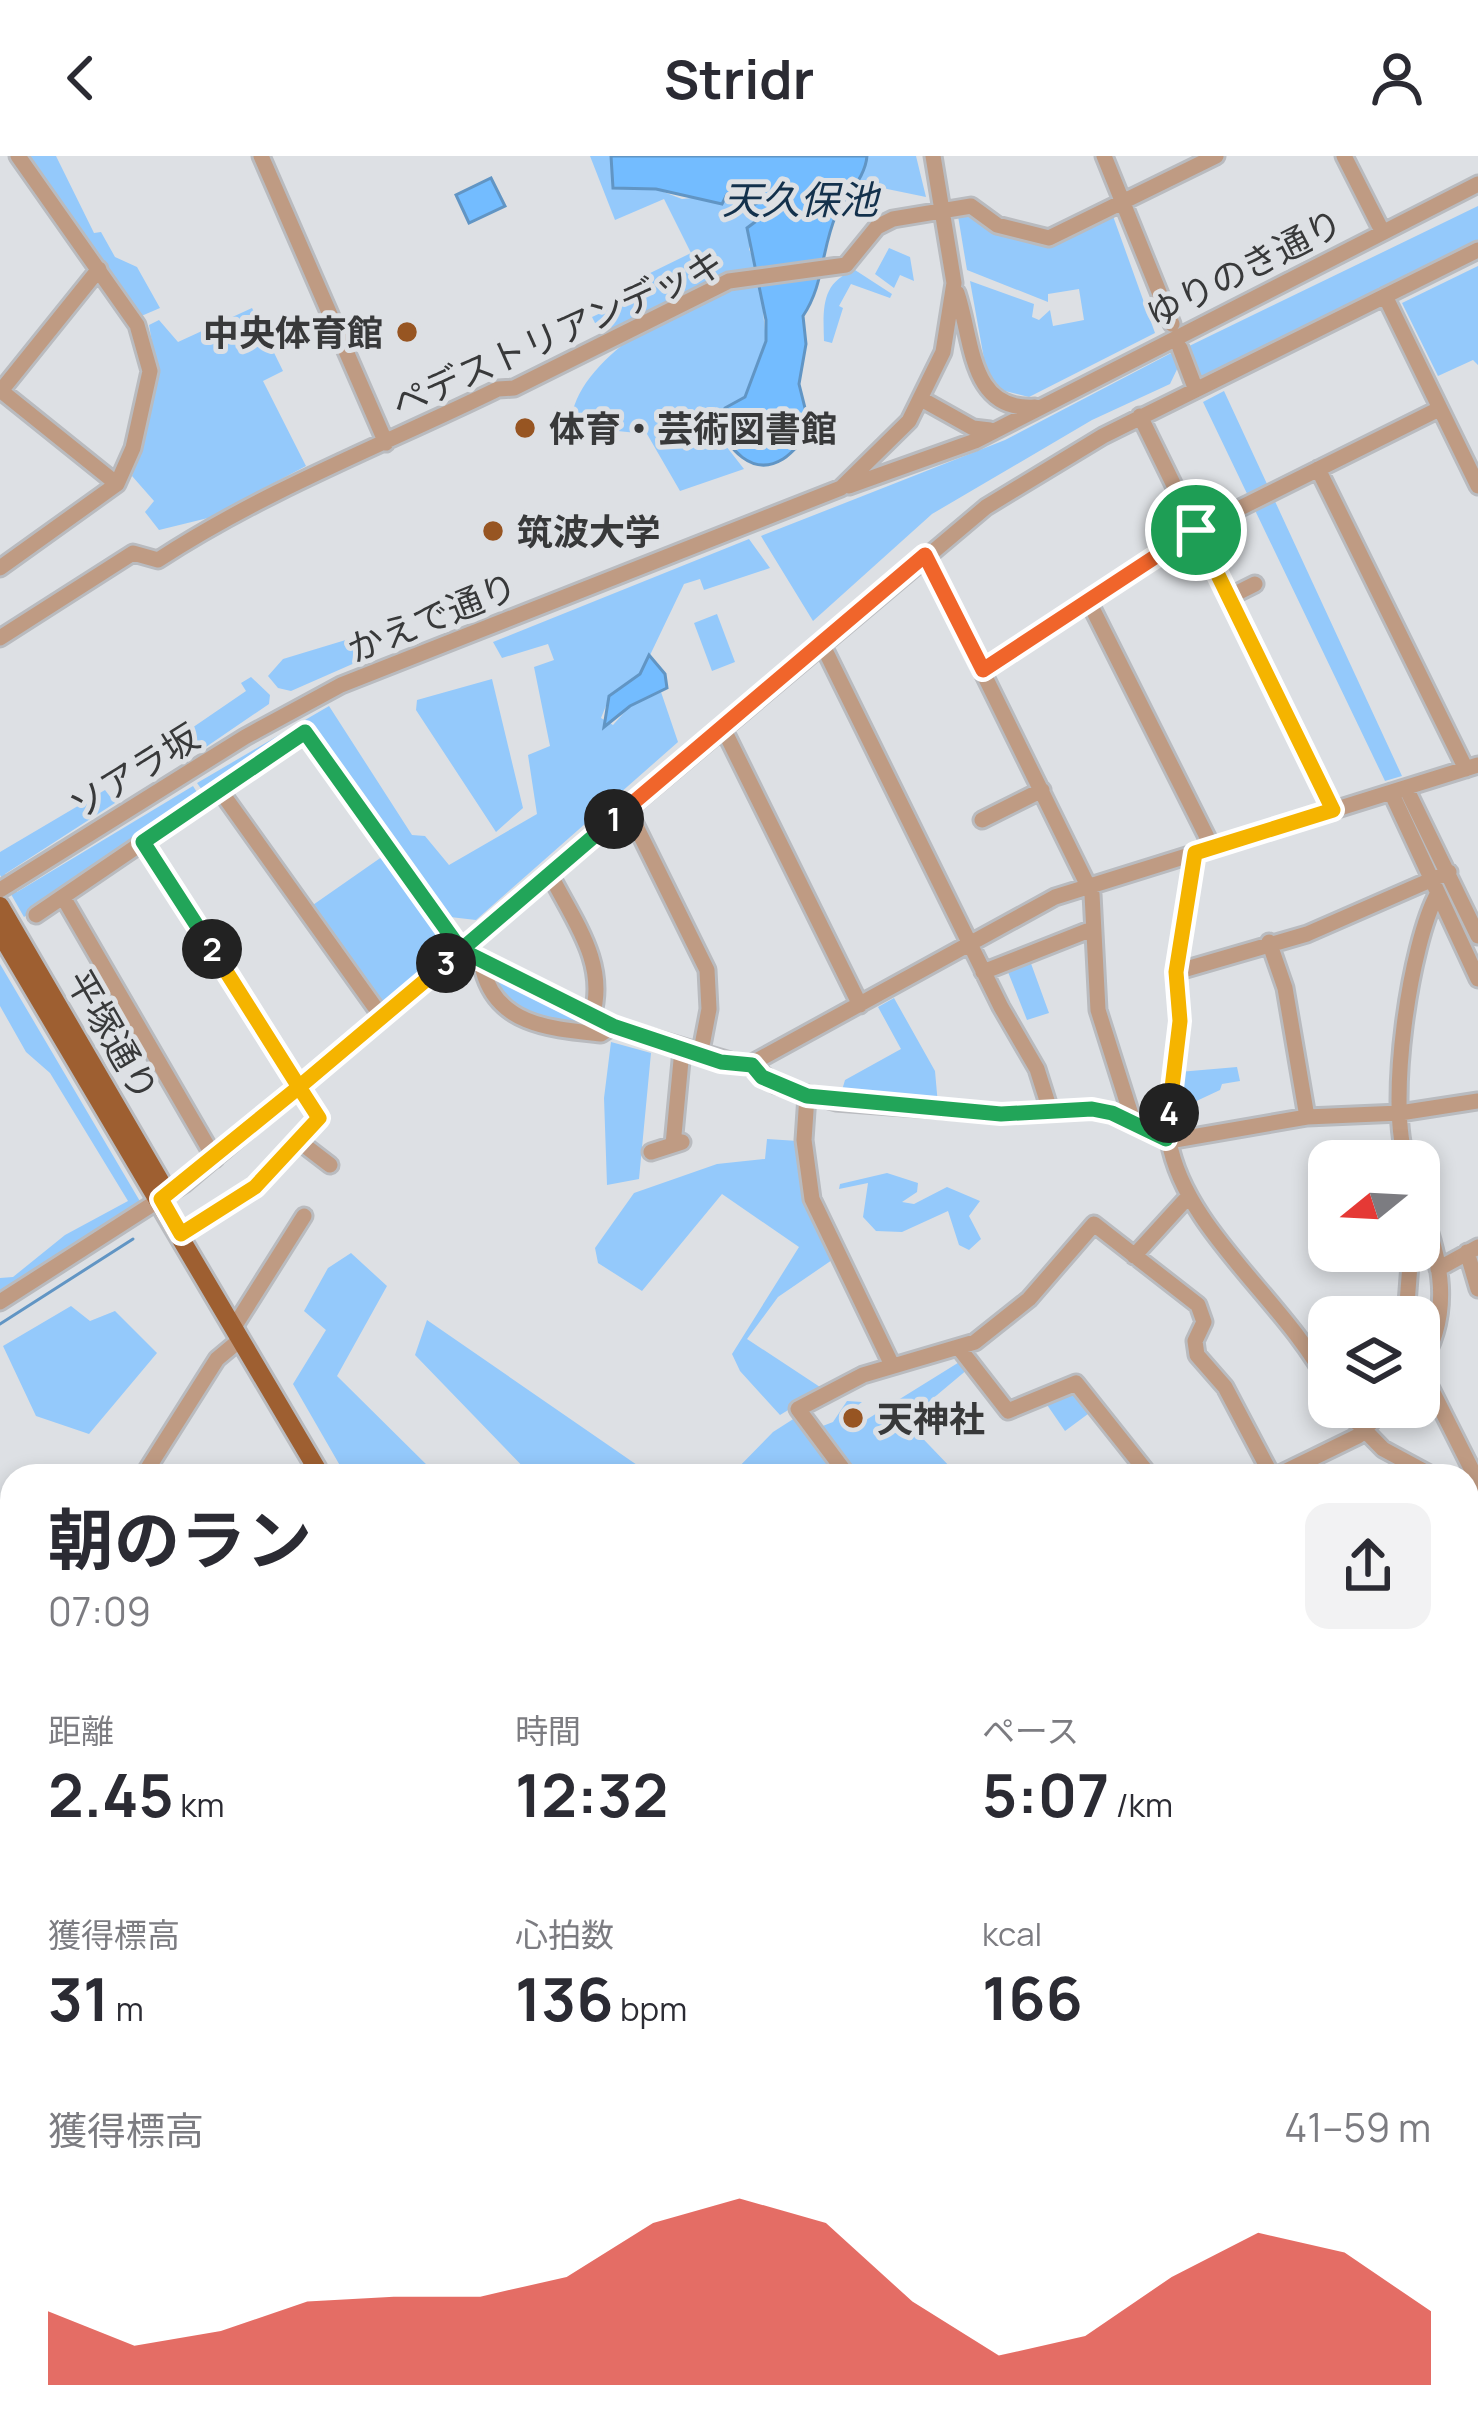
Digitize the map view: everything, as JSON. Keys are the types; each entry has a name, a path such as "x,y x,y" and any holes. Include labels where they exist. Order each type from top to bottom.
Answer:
{"main road":[{"name":"平塚通り","path":"0,907 160,1181 161,1199"},
{"name":"平塚通り","path":"0,933 314,1464"}],"street":[{"path":"0,568 117,484 133,448 150,358 137,325 18,156"},
{"path":"261,156 386,443"},
{"path":"933,156 954,284 984,390 1001,403 1037,406"},
{"path":"1104,156 1172,324"},
{"path":"943,208 971,206 997,225 1049,238 1216,156"},
{"path":"1344,156 1378,225"},
{"name":"ゆりのき通り","path":"1037,406 1478,184"},
{"name":"ペデストリアンデッキ","path":"0,642 23,622 133,553 165,555 320,467 386,443 629,335 698,294 729,281 846,265 877,227 943,208"},
{"path":"0,1302 215,1159 925,555 1031,477 1140,416 1478,250"},
{"path":"99,269 0,391 117,484"},
{"name":"かえで通り","path":"290,711 365,674 841,488 890,445 923,400 943,352 954,284"},
{"path":"1385,296 1478,486"},
{"path":"1180,348 1196,390"},
{"path":"923,400 973,428 993,430"},
{"path":"841,488 875,480 1037,406"},
{"path":"983,670 1196,530 1439,409"},
{"path":"1140,416 1333,810"},
{"path":"752,1065 969,941 1088,885 1472,767 1318,469"},
{"path":"925,555 1088,885 1101,1026 1134,1124"},
{"path":"1229,596 1255,584"},
{"path":"1088,600 1212,847"},
{"path":"821,642 983,972 1037,1069 1050,1110"},
{"name":"ソアラ坂","path":"5,887 290,711"},
{"path":"722,726 860,1005"},
{"path":"36,915 305,732 461,950 613,1026 682,1051 752,1065 762,1077 807,1096 982,1113 1092,1109 1167,1140 1307,1117 1400,1114 1478,1101"},
{"path":"219,789 382,1017"},
{"path":"982,820 1042,790"},
{"path":"1398,790 1478,979"},
{"path":"627,808 707,970 710,1003 700,1055"},
{"path":"143,842 319,1118 255,1187 181,1234"},
{"path":"1195,853 1176,972 1180,1021 1167,1140 1187,1198 1308,1347"},
{"path":"550,874 598,973 592,1016"},
{"path":"1440,882 1478,936"},
{"path":"1176,972 1306,934 1440,882"},
{"path":"1404,1140 1400,1114 1416,967 1440,882"},
{"path":"63,897 215,1159"},
{"path":"983,972 1092,929"},
{"path":"1269,942 1286,988 1307,1117"},
{"path":"486,963 483,970 493,994 532,1025 601,1034 613,1026"},
{"path":"651,1152 678,1143 682,1051"},
{"path":"807,1096 803,1140 812,1199 892,1365"},
{"path":"300,1142 330,1166"},
{"path":"1134,1256 1187,1198"},
{"path":"150,1464 238,1333 304,1216"},
{"path":"839,1464 798,1409 892,1365 959,1348 1019,1308 1091,1226 1198,1305 1204,1322 1195,1341 1197,1355 1225,1388 1267,1464"},
{"path":"1440,1268 1473,1249 1478,1289"},
{"path":"1438,1272 1440,1320"},
{"path":"959,1348 1008,1411 1072,1382 1081,1386 1141,1464"},
{"path":"1440,1407 1469,1464"},
{"path":"1360,1428 1407,1464"},
{"path":"1298,1464 1367,1428"}],"shaded area":[{"path":"24,156 56,156 94,233 101,232 115,257 137,267 160,308 139,317"},
{"path":"590,156 611,156 613,188 656,189 682,199 751,192 760,203 749,249 759,273 626,332 595,323 592,317 648,291 642,277 691,253 664,199 615,220"},
{"path":"867,156 916,156 926,197 858,183"},
{"path":"1478,206 1478,242 1196,379 1183,349"},
{"path":"965,209 1001,226 1038,231 1076,228 1113,216 1155,333 1029,397 997,389 986,370 970,281 1034,304 1032,317 1039,320 1050,310 1053,326 1084,320 1079,289 1048,294 1048,302 967,270 957,210"},
{"path":"889,248 910,257 914,281 900,275 894,288 875,274"},
{"path":"1478,266 1478,365 1473,360 1438,376 1402,303"},
{"path":"855,270 892,294 890,298 851,284 839,306 843,308 832,343 824,341 826,298 836,282"},
{"path":"760,282 766,341 745,397 725,408 726,446 744,469 680,491 647,434 588,428 573,411 600,366 650,326 708,296"},
{"path":"252,308 283,371 263,381 306,466 208,518 159,530 145,512 154,501 132,476 156,366 149,325 159,320 178,342"},
{"path":"1177,350 1181,361 1170,384 1092,420 932,514 813,621 761,536 1005,440"},
{"path":"1224,391 1402,776 1385,781 1203,402"},
{"path":"749,539 770,568 704,590 700,579 684,584 641,674 610,696 601,718 613,725 630,706 661,692 678,742 476,920 450,917 437,904 306,727 205,794 197,783 329,706 412,835 425,836 449,865 537,814 528,755 550,746 534,667 554,660 548,644 502,658 493,642"},
{"path":"717,614 735,662 712,671 694,623"},
{"path":"349,639 357,662 291,691 278,688 268,676 283,659"},
{"path":"251,677 270,695 269,704 203,749 189,730 246,691 241,683"},
{"path":"492,679 523,808 496,832 416,710 417,700"},
{"path":"193,786 200,797 24,917 0,875 0,852 105,790 115,803 5,874 17,892"},
{"path":"386,854 445,942 435,964 385,1007 310,907"},
{"path":"1029,958 1049,1013 1027,1020 1006,967"},
{"path":"0,964 141,1203 0,1298 0,1278 13,1277 65,1235 128,1201 50,1073 26,1052 0,1006"},
{"path":"487,975 602,1032 521,1016"},
{"path":"894,998 935,1071 938,1105 840,1097 845,1080 901,1049 878,1007"},
{"path":"611,1042 651,1053 639,1179 607,1185 604,1098"},
{"path":"1237,1067 1240,1081 1222,1084 1220,1090 1173,1112 1179,1072"},
{"path":"767,1139 798,1141 802,1194 832,1260 778,1297 747,1339 823,1389 780,1415 740,1371 732,1354 799,1247 722,1194 642,1291 598,1263 595,1248 634,1193 717,1164 765,1159"},
{"path":"887,1173 918,1183 917,1192 902,1202 914,1204 947,1187 980,1201 969,1216 981,1239 969,1250 959,1245 948,1211 902,1232 876,1231 863,1217 868,1183 839,1189 840,1184"},
{"path":"351,1253 387,1286 337,1376 426,1464 339,1464 293,1384 326,1330 304,1311 328,1268"},
{"path":"71,1306 90,1321 115,1311 157,1353 89,1434 36,1416 3,1346"},
{"path":"427,1320 636,1464 520,1464 415,1355"},
{"path":"961,1361 968,1369 906,1421 947,1464 841,1464 815,1429 833,1422 847,1401 862,1402 845,1415 853,1428"},
{"path":"1071,1386 1092,1411 1065,1431 1043,1399"},
{"path":"798,1416 831,1464 742,1464 773,1432"}],"water":[{"name":"天久保池","path":"611,156 867,156 863,172 836,215 815,292 803,316 806,344 799,384 811,432 783,459 761,465 742,457 719,422 725,408 745,397 766,341 747,228 755,222 752,206 759,202 741,191 727,194 722,204 656,189 613,188"},
{"path":"491,178 505,206 469,223 456,195"},
{"path":"649,655 665,674 667,688 630,706 604,727 609,696 640,674"}],"waterway":[{"path":"0,1324 133,1239"}],"place":[{"name":"中央体育館","path":"407,332"},
{"name":"体育・芸術図書館","path":"525,428"},
{"name":"筑波大学","path":"493,531"},
{"name":"天神社","path":"853,1418"}],"route":[{"path":"1196,530 983,670 925,555 461,950 305,732 219,789 143,842 299,1087 161,1199 181,1234 275,1169 319,1118 299,1087 461,950 613,1026 721,1062 752,1065 776,1085 807,1096 1001,1114 1092,1109 1112,1113 1166,1139 1180,1021 1176,972 1195,853 1333,810 1196,530"}]}
